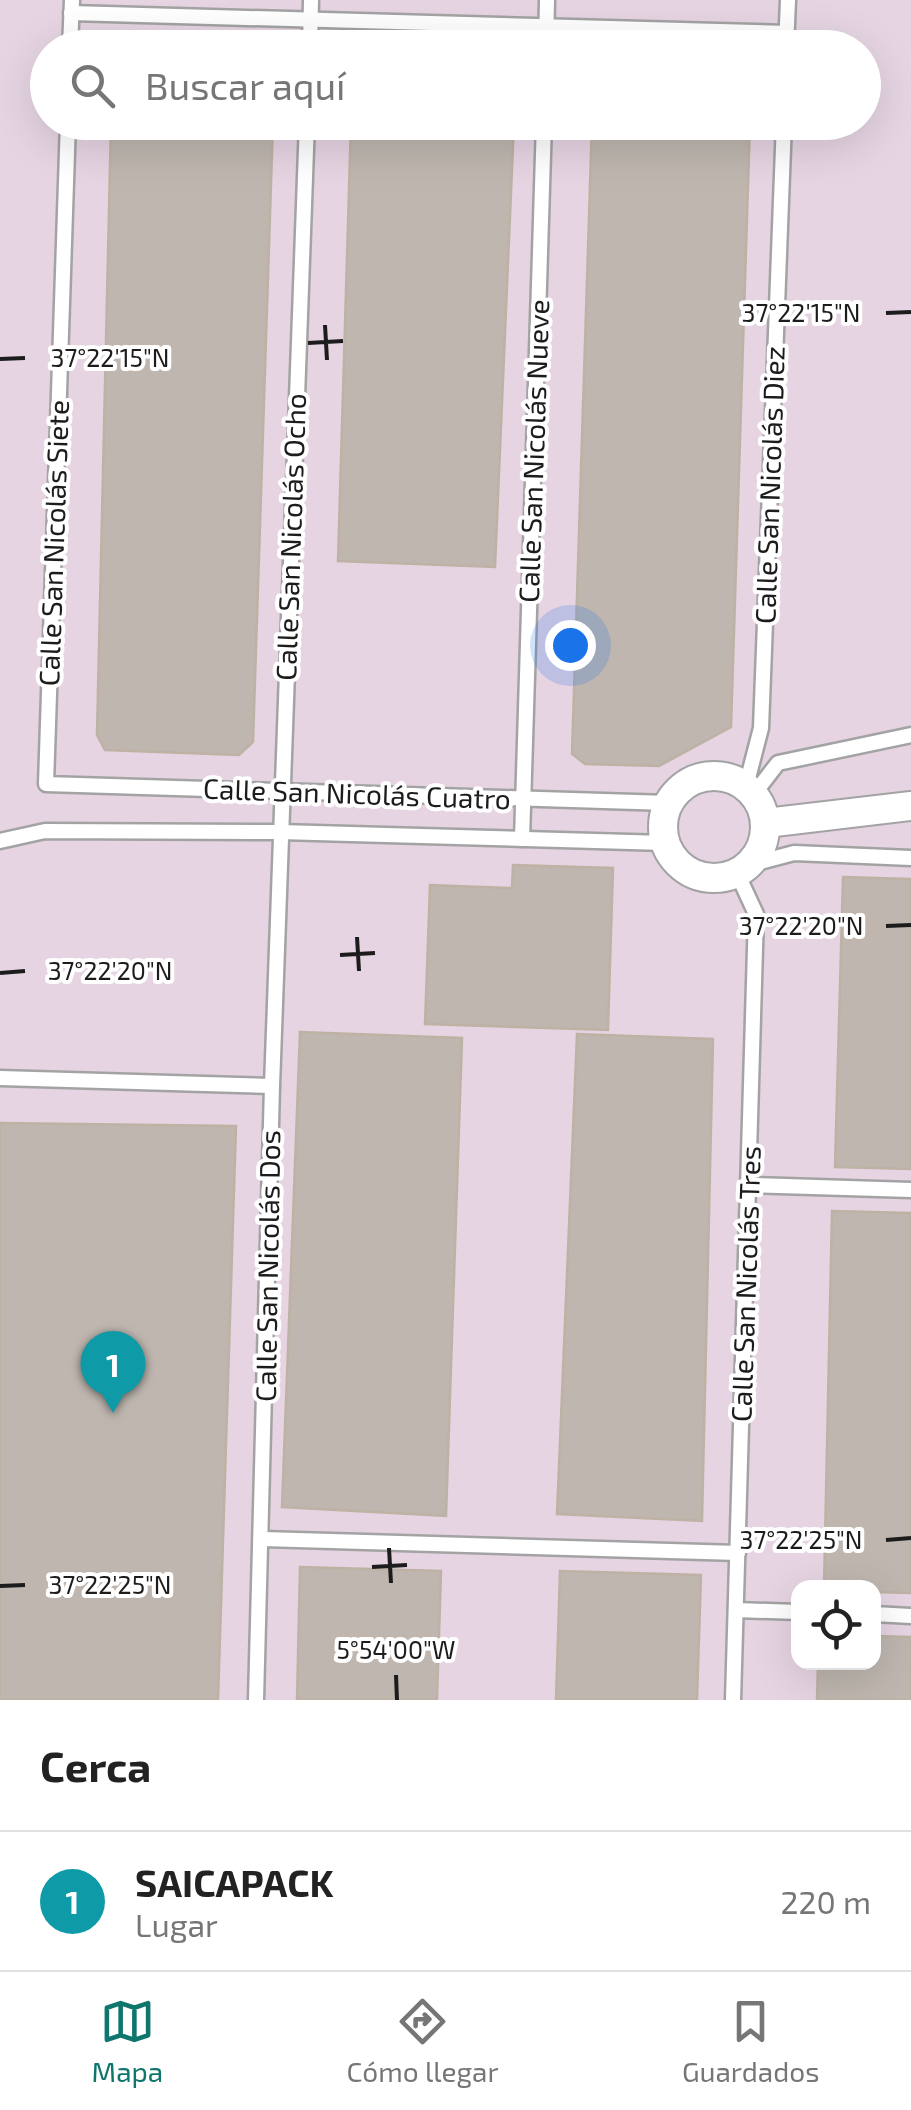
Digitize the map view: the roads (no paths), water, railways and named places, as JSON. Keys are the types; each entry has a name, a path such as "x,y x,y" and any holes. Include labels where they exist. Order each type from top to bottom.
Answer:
{"street":[{"path":"703,776 733,778 750,790 766,824 759,852 743,869 720,878 703,877 673,859 665,843 663,816 668,804 688,782 703,776"},
{"path":"766,824 911,806"}],"lane":[{"path":"310,30 311,0"},
{"path":"546,30 547,0"},
{"path":"786,30 788,0"},
{"path":"72,6 615,30"},
{"name":"Calle San Nicolás Siete","path":"46,784 67,140"},
{"name":"Calle San Nicolás Ocho","path":"280,832 306,140"},
{"name":"Calle San Nicolás Nueve","path":"522,839 543,140"},
{"name":"Calle San Nicolás Diez","path":"750,790 761,728 783,140"},
{"path":"750,790 778,763 911,736"},
{"name":"Calle San Nicolás Cuatro","path":"46,784 668,804"},
{"name":"Calle San Nicolás Cuatro","path":"0,841 46,831 280,832 665,843"},
{"name":"Calle San Nicolás Dos","path":"256,1700 280,832"},
{"path":"743,869 794,853 911,858"},
{"name":"Calle San Nicolás Tres","path":"733,1700 756,914 743,869"},
{"path":"0,1078 272,1086"},
{"path":"750,1185 911,1190"},
{"path":"263,1539 738,1553"},
{"path":"736,1610 791,1612"},
{"path":"881,1614 911,1616"}],"place":[{"name":"SAICAPACK","path":"113,1413"}]}
